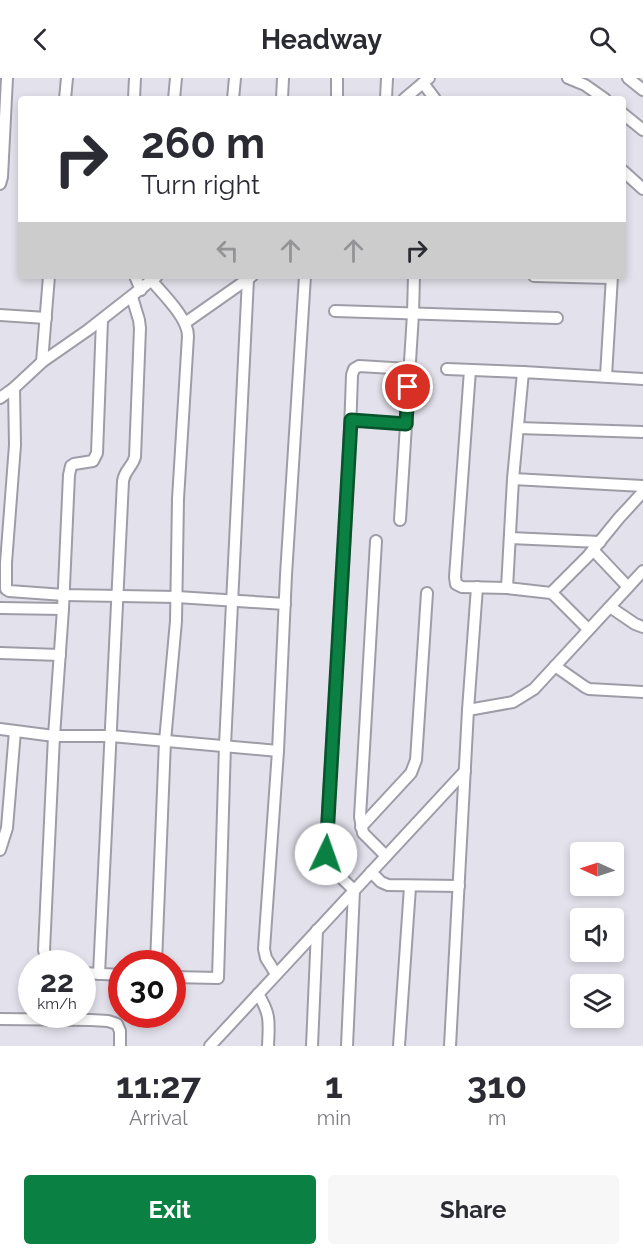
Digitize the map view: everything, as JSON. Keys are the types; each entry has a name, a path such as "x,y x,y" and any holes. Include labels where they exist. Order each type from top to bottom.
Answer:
{"street":[{"path":"0,184 7,78"},
{"path":"65,96 67,78"},
{"path":"134,96 135,78"},
{"path":"174,96 176,78"},
{"path":"233,96 235,78"},
{"path":"282,96 283,78"},
{"path":"337,78 337,96"},
{"path":"386,96 387,78"},
{"path":"568,78 585,85 601,96"},
{"path":"628,78 643,90"},
{"path":"408,96 426,81 434,96"},
{"path":"626,116 643,130"},
{"path":"626,174 643,189"},
{"path":"42,362 50,279"},
{"path":"99,974 123,482 125,471 134,462 135,457 140,328 135,279"},
{"path":"0,398 42,362 102,320 153,279"},
{"path":"155,279 188,330 178,499 176,621 165,741 157,950"},
{"path":"185,323 247,279"},
{"path":"186,977 218,978 225,745 250,279"},
{"path":"276,974 266,958 264,949 278,751 305,279"},
{"path":"400,520 414,279"},
{"path":"606,376 611,279"},
{"path":"335,311 557,318"},
{"path":"0,315 46,318"},
{"path":"44,950 70,469 74,464 93,461 97,453 102,320"},
{"path":"347,1046 354,890 329,866 326,854 343,576 352,375 356,367 409,369"},
{"path":"447,369 643,379"},
{"path":"470,370 455,581 459,586 551,593 588,629"},
{"path":"507,588 513,479 523,372"},
{"path":"14,388 15,445 6,589 64,595 177,597 285,604"},
{"path":"351,420 406,424"},
{"path":"518,428 643,432"},
{"path":"513,479 643,486"},
{"path":"551,593 643,492"},
{"path":"510,538 596,546 628,587"},
{"path":"376,541 360,817 363,833 386,856"},
{"path":"468,710 506,704 520,699 534,688 643,571"},
{"path":"450,1046 477,587"},
{"path":"361,827 411,773 416,760 427,593"},
{"path":"610,607 643,627"},
{"path":"0,608 63,609"},
{"path":"0,653 60,655"},
{"path":"555,666 590,689 643,692"},
{"path":"0,729 54,736 111,736 278,751"},
{"path":"0,850 6,828 15,730"},
{"path":"210,1046 465,771"},
{"path":"371,872 384,884 459,886"},
{"path":"399,1046 410,886"},
{"path":"312,1046 317,930"},
{"path":"96,974 108,974"},
{"path":"258,994 268,1017 268,1046"},
{"path":"0,1019 108,1021 117,1024 120,1030 120,1046"},
{"path":"225,1029 225,1046"}],"route":[{"path":"326,854 351,420 406,424 408,387"}]}
